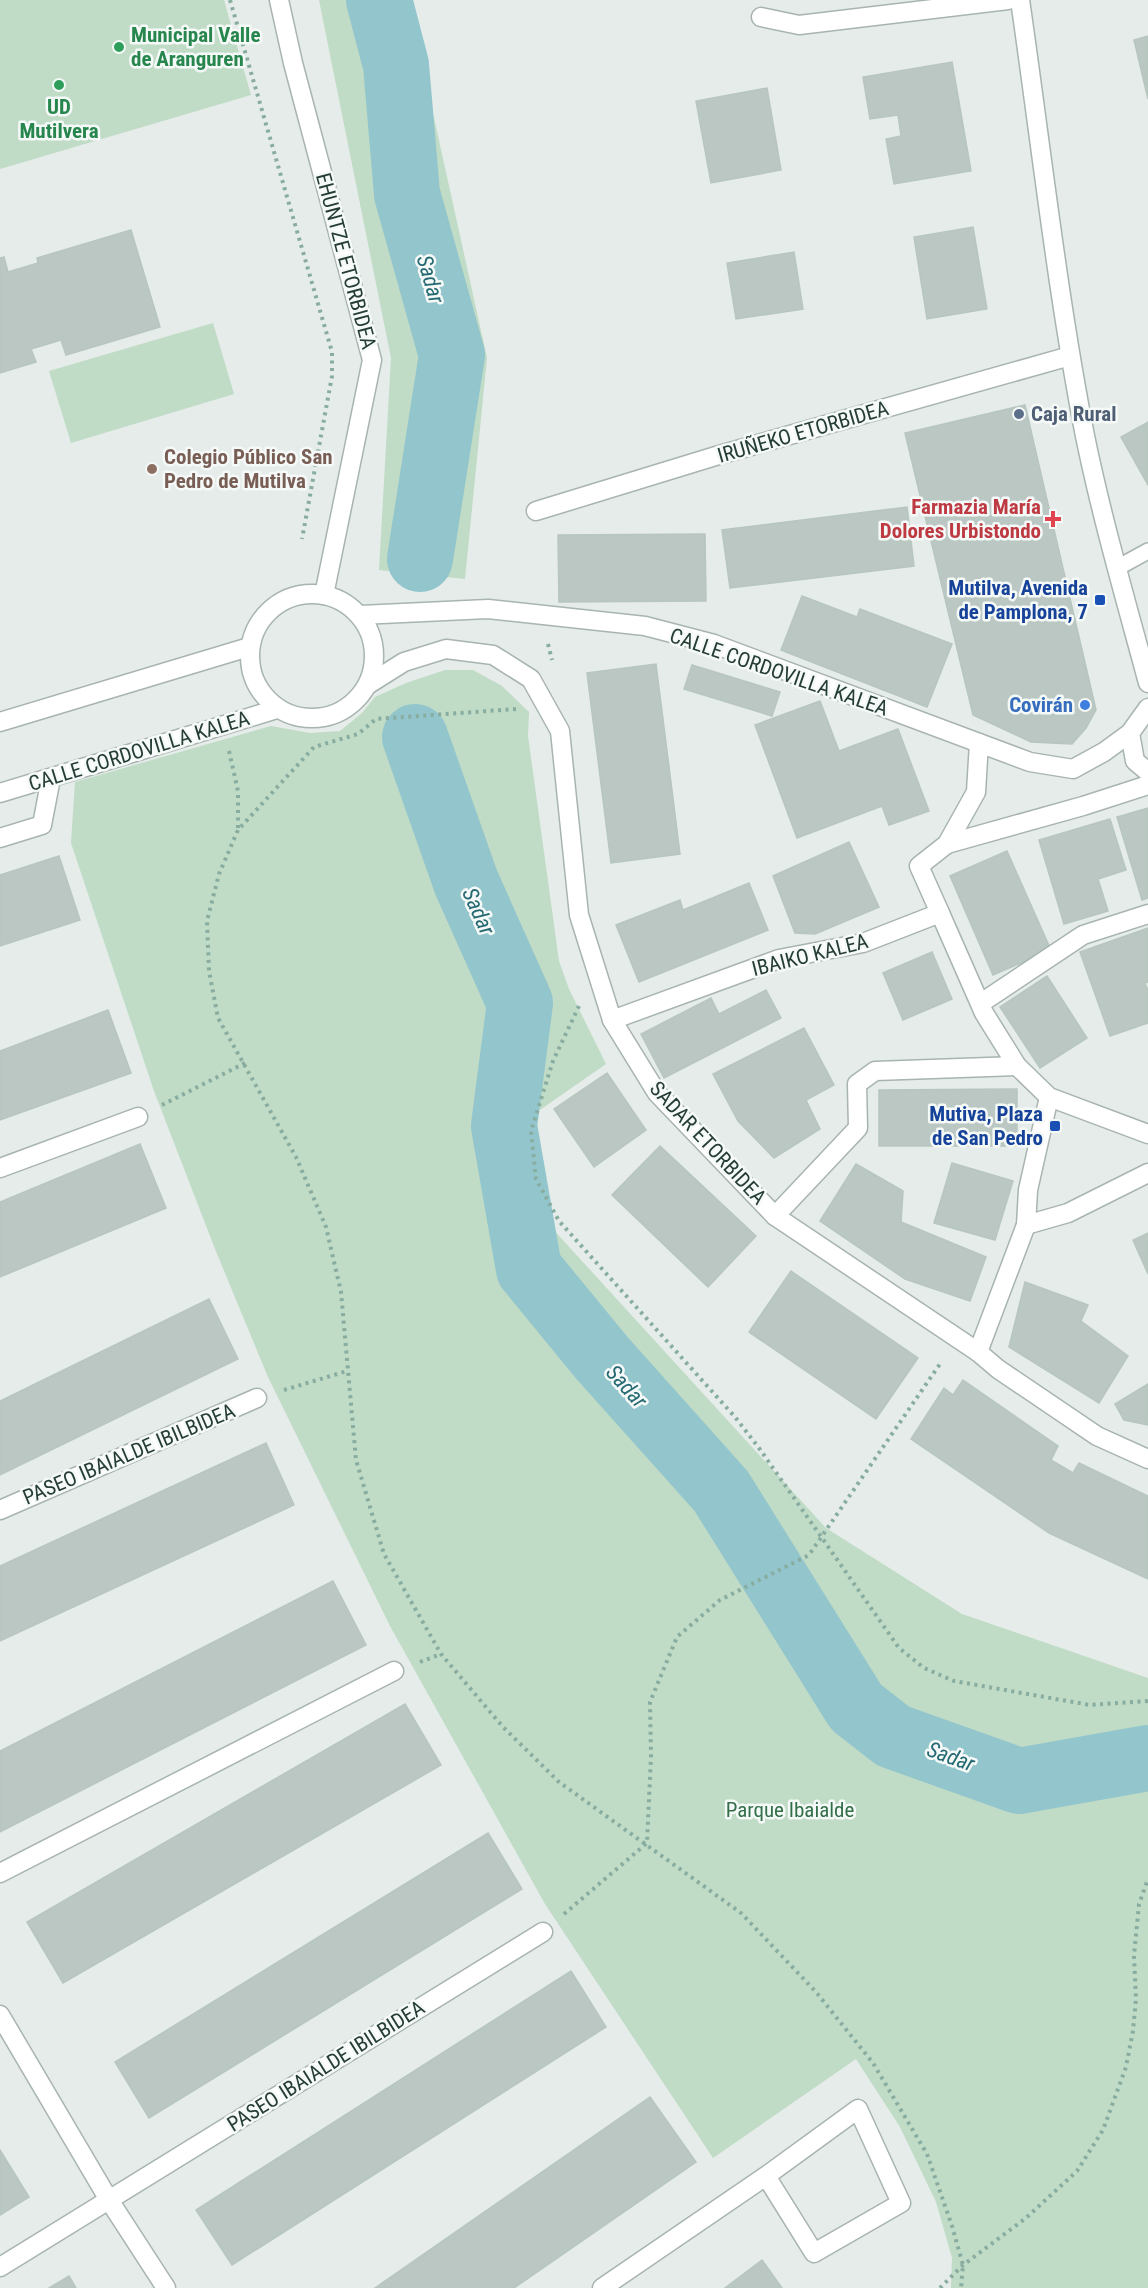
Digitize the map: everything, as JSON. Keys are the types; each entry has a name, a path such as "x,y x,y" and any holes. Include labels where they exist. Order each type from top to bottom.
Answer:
{"street":[{"name":"EHUNTZE ETORBIDEA","path":"279,0 293,63 372,360 324,595"},
{"path":"761,16 799,25 1008,0"},
{"path":"1020,0 1070,356 1086,438 1117,568 1148,683"},
{"name":"IRUÑEKO ETORBIDEA","path":"536,511 719,455 1070,356"},
{"path":"297,595 324,595 339,599 360,615 374,646 374,667 369,684 355,703 339,713 310,719 277,710 255,684 249,647 260,620 274,606 297,595"},
{"name":"CALLE CORDOVILLA KALEA","path":"360,615 488,609 645,626 714,644 1030,762 1073,769 1104,752 1130,733 1148,708"},
{"path":"0,722 249,647"},
{"name":"SADAR ETORBIDEA","path":"369,684 404,662 446,649 494,655 531,679 560,731 579,915 612,1020 657,1093 776,1216 978,1352 998,1369 1097,1436 1148,1459"},
{"name":"CALLE CORDOVILLA KALEA","path":"0,793 277,710"},
{"path":"1130,733 1135,761 1148,772"},
{"path":"947,844 976,792 979,743"},
{"path":"0,838 42,825 51,778"},
{"path":"1148,784 1083,806 947,844 919,866 984,1012 1017,1066 1049,1097 1148,1134"},
{"name":"IBAIKO KALEA","path":"612,1020 778,959 863,944 940,914"},
{"path":"981,1003 1083,935 1148,914"},
{"path":"776,1216 858,1128 857,1084 874,1071 1017,1066"},
{"path":"978,1352 1026,1225 1028,1190 1049,1097"},
{"path":"0,1168 138,1117"},
{"path":"1026,1225 1068,1213 1148,1173"},
{"name":"PASEO IBAIALDE IBILBIDEA","path":"0,1510 258,1398"},
{"path":"0,1873 394,1671"},
{"name":"PASEO IBAIALDE IBILBIDEA","path":"0,2267 543,1932"},
{"path":"0,2015 109,2200 166,2288"},
{"path":"602,2288 766,2176 858,2109 901,2203 814,2253 766,2176"}],"lane":[{"path":"1117,568 1148,551"}],"path":[{"name":"EHUNTZE ETORBIDEA","path":"230,0 332,352 332,376 302,540"},
{"path":"522,717 517,709 376,719 358,734 314,747 238,830 219,874 207,921 209,971 218,1018 296,1157 326,1227 341,1292 356,1460 384,1554 441,1654 503,1727 559,1782 647,1843 741,1913 816,1992 873,2063 927,2154 963,2265 962,2288"},
{"path":"229,748 238,791 238,830"},
{"path":"581,1001 553,1061 531,1131 536,1179 559,1221 741,1424 899,1648 924,1668 954,1681 1090,1705 1148,1701"},
{"path":"138,1117 245,1063"},
{"path":"543,1932 647,1843 651,1756 650,1702 677,1637 720,1600 809,1555 944,1357"},
{"path":"258,1398 347,1371"},
{"path":"940,2288 963,2265 1026,2218 1077,2170 1103,2130 1126,2067 1133,2031 1136,2000 1134,1956 1139,1904 1148,1879"}],"green space":[{"name":"Municipal Valle de Aranguren","path":"0,0 224,0 251,95 0,169"},
{"path":"319,0 408,0 487,358 465,579 379,570 391,358"},
{"path":"213,323 234,394 71,443 49,371"},
{"name":"Parque Ibaialde","path":"445,670 473,670 502,686 529,712 528,736 559,961 569,989 606,1064 524,1121 522,1176 550,1226 826,1528 962,1614 1148,1678 1148,2288 951,2288 952,2258 936,2202 900,2127 856,2059 713,2158 545,1904 390,1626 268,1377 215,1249 154,1091 71,843 75,782 271,726 310,733 340,731 362,713 375,697 406,683"}],"building":[{"path":"1148,36 1148,99 1134,40"},
{"path":"952,62 971,171 894,184 886,139 901,136 898,115 870,119 863,77"},
{"path":"767,88 781,170 711,183 696,101"},
{"path":"973,227 987,309 927,319 914,237"},
{"path":"131,230 160,327 66,355 61,340 31,349 36,362 0,373 0,258 4,257 8,272 38,263 37,258"},
{"path":"794,252 803,309 736,319 727,263"},
{"path":"1025,405 1096,710 1086,728 1072,744 1031,742 973,715 905,433"},
{"path":"1148,422 1148,485 1121,437"},
{"path":"907,507 914,566 730,588 722,530"},
{"path":"705,534 706,601 559,602 558,535"},
{"path":"802,596 857,617 860,609 952,644 927,707 781,650"},
{"path":"656,664 680,854 611,863 587,673"},
{"path":"692,665 780,692 772,716 684,689"},
{"path":"820,701 839,751 898,729 929,811 889,825 882,806 797,838 755,725"},
{"path":"1148,808 1148,898 1142,900 1117,817"},
{"path":"1110,819 1126,870 1098,879 1108,911 1064,924 1039,840"},
{"path":"849,842 879,907 815,934 795,933 773,876"},
{"path":"1007,851 1051,950 993,975 950,876"},
{"path":"59,856 80,920 0,946 0,875"},
{"path":"749,883 768,930 639,982 616,925 680,900 683,910"},
{"path":"1148,928 1148,982 1145,983 1148,991 1148,1023 1110,1036 1080,952"},
{"path":"932,952 952,999 903,1020 883,973"},
{"path":"1047,976 1087,1038 1040,1068 1000,1007"},
{"path":"766,990 781,1018 664,1078 641,1034 711,998 719,1014"},
{"path":"108,1010 131,1073 0,1120 0,1051"},
{"path":"804,1028 834,1085 806,1100 820,1129 774,1158 738,1121 713,1074"},
{"path":"607,1073 646,1130 594,1167 554,1109"},
{"path":"1017,1089 1017,1146 879,1146 879,1090"},
{"path":"140,1144 166,1208 0,1277 0,1202"},
{"path":"660,1146 756,1236 708,1287 612,1195"},
{"path":"952,1163 1013,1181 995,1240 934,1223"},
{"path":"856,1164 903,1191 901,1222 986,1257 970,1301 905,1279 820,1221"},
{"path":"1148,1233 1148,1274 1133,1240"},
{"path":"791,1271 918,1358 876,1419 749,1332"},
{"path":"1025,1282 1088,1305 1081,1321 1128,1356 1099,1403 1009,1347"},
{"path":"209,1299 238,1359 0,1475 0,1401"},
{"path":"963,1380 1058,1446 1051,1460 1073,1473 1079,1463 1148,1496 1148,1579 1049,1533 911,1439 944,1388 953,1395"},
{"path":"1148,1384 1148,1425 1124,1420 1115,1404"},
{"path":"266,1443 294,1505 0,1641 0,1566"},
{"path":"333,1581 366,1645 0,1832 0,1751"},
{"path":"405,1704 441,1765 63,1983 27,1922"},
{"path":"488,1833 522,1889 149,2118 115,2062"},
{"path":"571,1971 606,2027 232,2265 196,2210"},
{"path":"650,2097 696,2162 514,2288 375,2288"},
{"path":"0,2150 29,2197 0,2215"},
{"path":"762,2260 782,2288 725,2288"},
{"path":"69,2276 76,2288 49,2288"}],"waterway":[{"name":"Sadar","path":"379,0 396,65 407,194 452,355 420,559"},
{"name":"Sadar","path":"415,737 466,882 520,1003 504,1126 529,1269 602,1358 721,1491 856,1707 893,1736 1019,1781 1148,1758"}],"place":[{"name":"Municipal Valle de Aranguren","path":"119,47"},
{"name":"UD Mutilvera","path":"59,85"},
{"name":"Caja Rural","path":"1019,414"},
{"name":"Colegio Público San Pedro de Mutilva","path":"152,469"},
{"name":"Farmazia María Dolores Urbistondo","path":"1053,519"},
{"name":"Mutilva, Avenida de Pamplona, 7","path":"1100,600"},
{"name":"Covirán","path":"1085,705"},
{"name":"Mutiva, Plaza de San Pedro","path":"1055,1126"}]}
